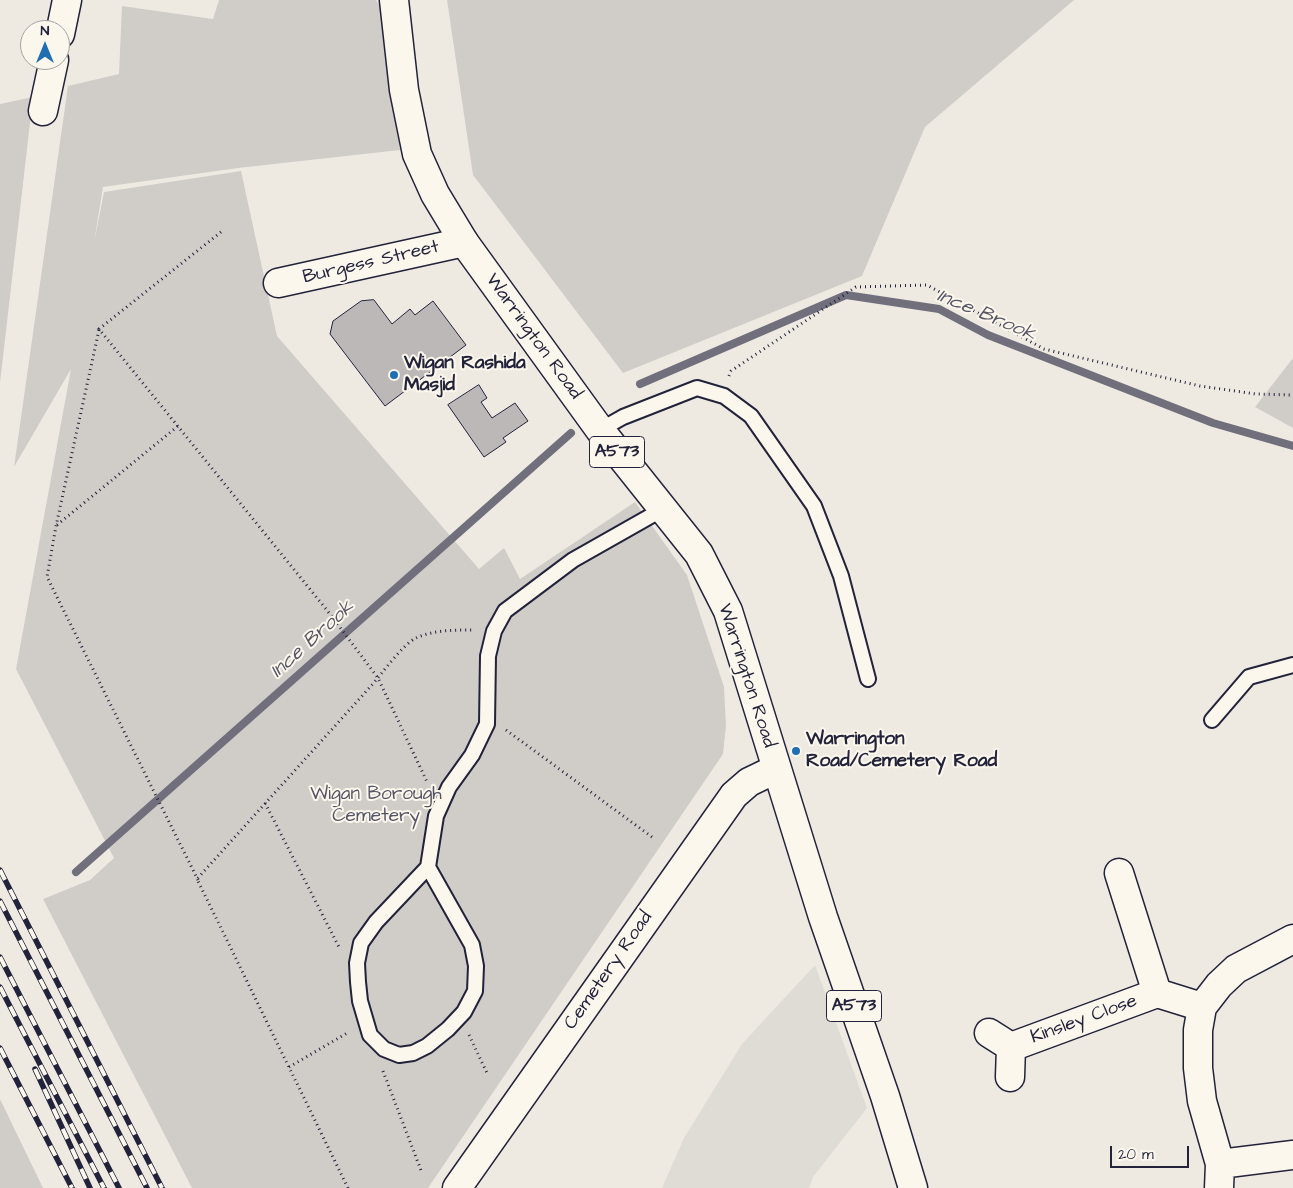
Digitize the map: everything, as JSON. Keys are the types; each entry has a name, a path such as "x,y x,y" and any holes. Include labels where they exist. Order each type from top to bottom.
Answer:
{"street":[{"path":"63,20 67,0"},
{"name":"Warrington Road","path":"394,0 404,90 417,154 435,194 464,242 600,430 699,554 728,610 822,917 885,1096 913,1188"},
{"path":"43,111 52,70"},
{"name":"Burgess Street","path":"278,283 464,242"},
{"name":"Cemetery Road","path":"457,1188 734,794 749,782 776,769"},
{"path":"1119,873 1157,993 1202,1007"},
{"path":"1293,940 1236,970 1219,985 1202,1007 1198,1030 1198,1068 1202,1101 1220,1176 1293,1155"},
{"name":"Kinsley Close","path":"1010,1077 1000,1040 1157,993"}],"lane":[{"path":"600,430 623,417 697,388 724,396 751,416 814,506 841,576 868,679"},
{"path":"428,867 472,945 476,966 475,991 460,1016 448,1029 413,1053 399,1055 384,1050 368,1029 360,1001 358,982 357,963 361,943 376,922 428,867 439,808 449,787 472,755 487,724 488,656 494,630 505,610 573,560 663,509"},
{"path":"1212,720 1249,677 1293,665"}],"path":[{"path":"221,232 99,329 56,526 47,577 201,886 348,1188"},
{"path":"724,396 731,371 856,287 927,285 1044,349 1200,386 1256,394 1293,395"},
{"path":"99,329 334,620 378,678 439,808"},
{"path":"56,526 178,426"},
{"path":"201,886 197,879 414,638 436,631 494,630"},
{"path":"487,716 652,837"},
{"path":"265,803 358,982"},
{"path":"460,1016 487,1072"},
{"path":"289,1067 368,1029 422,1173"}],"shaded area":[{"path":"815,965 867,1108 813,1177 809,1188 662,1188 684,1138 742,1044"}],"green space":[{"name":"Wigan Borough Cemetery","path":"219,0 376,0 384,13 400,150 238,168 103,187 94,243 104,192 241,171 277,336 479,569 504,548 520,579 635,502 687,575 724,687 726,726 723,754 428,1188 192,1188 43,899 90,880 114,858 16,669 71,369 14,467 68,86 119,74 122,6 213,19"},
{"path":"447,0 1074,0 925,127 862,276 623,373 473,175"},
{"path":"33,97 0,383 0,104"},
{"path":"1293,358 1293,428 1255,407"},
{"path":"0,1099 43,1188 0,1188"}],"building":[{"name":"Wigan Rashida Masjid","path":"374,300 392,324 410,309 415,315 433,301 466,345 385,406 330,334 333,321 361,301"},
{"path":"479,385 487,398 481,402 492,418 515,403 528,421 503,438 506,442 484,457 448,405"}],"waterway":[{"name":"Ince Brook","path":"640,384 846,295 939,309 988,335 1213,423 1293,446"},
{"name":"Ince Brook","path":"76,872 571,433"}],"railway":[{"path":"0,870 162,1188"},
{"path":"0,901 147,1188"},
{"path":"0,957 119,1188"},
{"path":"0,987 104,1188"},
{"path":"0,1048 72,1188"},
{"path":"35,1069 90,1188"}],"place":[{"name":"Wigan Rashida Masjid","path":"394,375"},
{"name":"Warrington Road/Cemetery Road","path":"796,751"}]}
